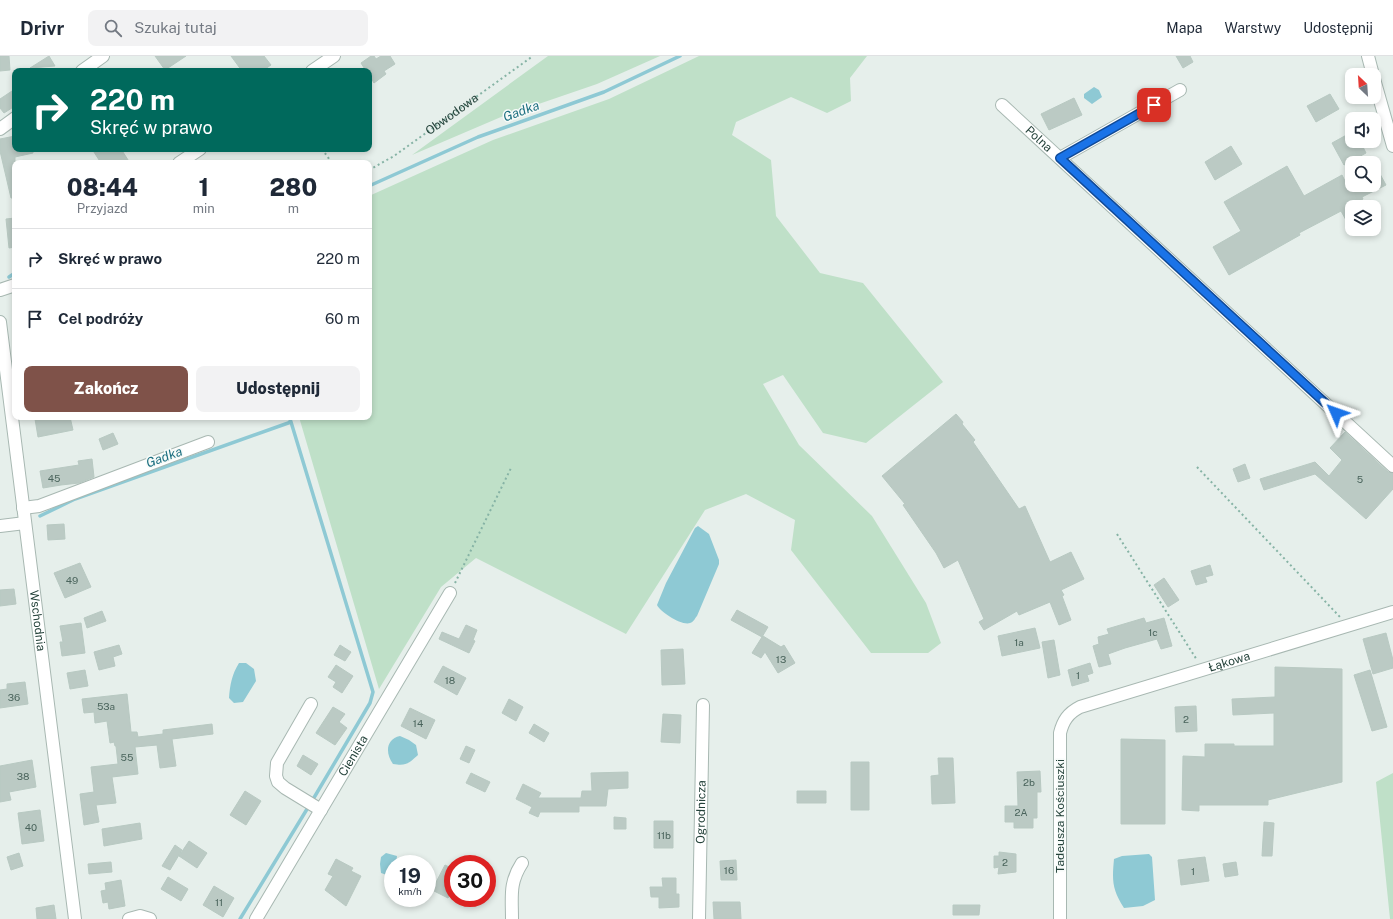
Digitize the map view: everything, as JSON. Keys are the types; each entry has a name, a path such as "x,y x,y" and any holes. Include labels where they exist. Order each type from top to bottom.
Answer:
{"street":[{"path":"86,68 103,56"},
{"path":"316,68 334,56"},
{"path":"1368,56 1371,68"},
{"path":"1060,158 1180,90"},
{"path":"1381,104 1393,146"},
{"name":"Polna","path":"1002,105 1393,466"},
{"path":"0,129 12,120"},
{"path":"184,160 196,152"},
{"path":"0,290 12,286"},
{"name":"Wschodnia","path":"0,322 1,344 76,919"},
{"path":"23,508 39,506 208,442"},
{"path":"0,526 25,523"},
{"name":"Cienista","path":"256,919 450,593"},
{"name":"Łąkowa","path":"1068,715 1080,707 1393,612"},
{"path":"311,704 277,763 276,776 278,782 285,788 321,810"},
{"name":"Ogrodnicza","path":"699,919 703,705"},
{"name":"Tadeusza Kościuszki","path":"1060,919 1060,734 1062,726 1068,715"},
{"path":"512,919 512,886 514,877 522,863"},
{"path":"129,919 140,916 150,919"}],"path":[{"name":"Obwodowa","path":"372,168 394,156 533,56"},
{"path":"1197,467 1340,616 1344,627"},
{"path":"450,593 511,468"},
{"path":"1117,534 1203,670"}],"green space":[{"path":"548,56 660,56 597,84 501,117 412,155"},
{"path":"699,56 867,56 850,78 851,101 827,113 791,97 736,122 732,135 771,160 776,216 820,273 863,283 943,382 866,443 823,433 783,375 763,384 799,445 872,516 926,603 941,643 928,653 871,653 791,550 795,520 746,494 705,510 626,634 476,558 441,587 379,689 300,420 372,420 372,195 493,140 609,99"},
{"path":"1393,773 1393,919 1390,919 1376,782"}],"water":[{"path":"1094,87 1099,90 1102,97 1092,104 1084,98 1084,94"},
{"path":"698,526 709,534 719,560 719,564 697,616 692,622 686,623 672,618 662,611 657,605 666,583 695,528"},
{"path":"239,663 246,663 254,669 256,681 243,702 234,703 229,698 230,689 233,675"},
{"path":"400,736 416,745 418,755 407,764 401,765 393,764 390,760 388,751 388,747 392,740"},
{"path":"386,853 393,855 384,855 384,874 381,873 381,857"},
{"path":"1149,854 1152,857 1155,900 1143,906 1124,908 1115,890 1113,873 1114,859 1122,856"}],"building":[{"path":"0,56 9,56 10,70 0,71"},
{"path":"49,56 55,66 30,68"},
{"path":"155,56 186,56 168,68 164,68"},
{"path":"231,56 264,56 271,65 266,68 240,68"},
{"path":"371,56 374,56 376,59 381,56 390,56 395,64 384,71 386,74 374,83 372,80 372,68 364,68 361,63"},
{"path":"1176,56 1190,56 1193,62 1183,68"},
{"path":"12,91 12,108 4,113 0,108 0,99"},
{"path":"1330,94 1339,109 1316,122 1307,106"},
{"path":"1074,98 1082,115 1049,130 1041,114"},
{"path":"1345,136 1345,148 1364,148 1366,153 1360,156 1345,156 1344,165 1332,143"},
{"path":"12,137 12,152 33,152 15,157 15,160 12,160 12,198 0,151 0,139"},
{"path":"1231,146 1242,164 1215,180 1205,162"},
{"path":"94,152 123,152 128,160 99,160"},
{"path":"1287,166 1304,196 1342,175 1345,181 1345,192 1372,192 1362,197 1363,199 1361,200 1345,200 1345,218 1341,211 1299,233 1300,235 1229,275 1213,247 1241,231 1224,202"},
{"path":"1381,176 1386,185 1381,188"},
{"path":"12,218 12,248 9,248 6,219"},
{"path":"956,414 975,440 973,442 1019,509 1025,506 1050,562 1071,552 1084,579 1061,590 1064,595 1062,596 1071,620 1059,625 1050,602 1019,615 1017,611 984,630 979,622 984,619 958,560 944,568 936,553 903,505 905,504 882,476"},
{"path":"35,420 71,420 73,430 38,437"},
{"path":"1345,432 1388,472 1393,473 1393,489 1366,519 1315,474 1264,490 1260,479 1315,462 1329,476 1342,460 1330,448"},
{"path":"113,433 118,444 103,450 99,439"},
{"path":"92,459 94,477 79,483 43,488 40,471 79,465 78,461"},
{"path":"1245,464 1250,478 1238,482 1233,469"},
{"path":"64,524 65,539 48,540 47,525"},
{"path":"80,563 91,587 65,598 54,573"},
{"path":"1210,565 1213,575 1205,577 1207,582 1196,585 1191,571"},
{"path":"1164,578 1179,600 1168,607 1154,585"},
{"path":"14,589 16,604 0,606 0,590"},
{"path":"737,610 768,627 762,637 731,620"},
{"path":"102,611 106,621 87,628 84,618"},
{"path":"1144,618 1146,623 1164,618 1172,646 1161,649 1157,639 1125,648 1108,654 1111,664 1099,667 1093,646 1099,644 1098,637 1109,634 1107,629"},
{"path":"81,623 85,653 62,656 60,642 63,642 60,626"},
{"path":"466,625 477,630 473,640 475,641 469,653 439,639 442,632 459,639"},
{"path":"1035,628 1040,648 1002,656 998,636"},
{"path":"1386,633 1393,660 1393,668 1373,674 1363,639"},
{"path":"763,636 781,647 784,645 795,663 778,673 765,652 761,658 752,653"},
{"path":"1054,640 1060,675 1048,678 1042,642"},
{"path":"119,645 122,654 113,657 115,666 99,670 94,652"},
{"path":"340,645 351,652 345,661 334,655"},
{"path":"683,649 685,684 662,685 661,650"},
{"path":"1090,663 1093,673 1087,675 1089,681 1072,686 1068,670"},
{"path":"336,665 353,676 342,693 333,687 336,682 328,677"},
{"path":"443,666 466,678 457,695 434,682"},
{"path":"1275,667 1342,669 1342,782 1268,800 1268,805 1199,805 1199,811 1182,810 1183,756 1205,757 1205,744 1274,746 1274,713 1233,715 1232,699 1275,697"},
{"path":"85,670 88,686 70,689 67,673"},
{"path":"1370,670 1387,727 1372,731 1354,675"},
{"path":"25,682 28,704 0,708 0,690 7,689 7,684"},
{"path":"127,694 131,732 137,732 138,737 163,734 163,730 212,724 213,734 172,739 176,766 160,768 157,745 135,747 138,774 112,777 116,803 96,805 99,822 84,825 80,794 94,792 91,767 118,764 116,746 114,742 110,743 107,721 95,723 94,712 84,713 82,699"},
{"path":"509,699 523,707 516,721 502,713"},
{"path":"1196,706 1197,731 1176,732 1175,707"},
{"path":"333,707 345,714 339,722 347,728 335,745 316,733"},
{"path":"410,708 435,720 426,739 401,726"},
{"path":"663,714 681,715 680,743 661,742"},
{"path":"534,724 549,733 544,742 529,733"},
{"path":"1121,739 1165,740 1165,824 1121,824"},
{"path":"466,746 475,750 469,763 460,759"},
{"path":"303,755 318,764 311,775 297,766"},
{"path":"938,758 953,758 955,803 932,804 931,776 939,775"},
{"path":"32,760 36,787 9,792 11,800 0,802 0,766"},
{"path":"851,762 869,762 869,810 851,810"},
{"path":"1040,771 1041,792 1037,792 1037,818 1033,818 1033,828 1014,828 1014,822 1005,822 1005,806 1018,806 1017,772"},
{"path":"628,772 628,788 608,789 606,806 579,806 579,812 540,812 538,817 529,813 532,807 516,799 523,784 541,793 538,798 581,798 582,791 592,791 591,773"},
{"path":"471,773 490,782 485,792 466,783"},
{"path":"245,791 261,801 246,825 230,815"},
{"path":"797,791 826,791 826,803 797,803"},
{"path":"40,810 44,841 22,844 18,813"},
{"path":"614,817 626,818 626,829 614,829"},
{"path":"654,821 673,821 673,848 654,848"},
{"path":"1264,822 1274,823 1272,856 1262,856"},
{"path":"140,823 142,839 104,846 102,829"},
{"path":"189,841 207,853 197,868 179,856"},
{"path":"175,845 182,850 170,870 162,866"},
{"path":"999,852 1016,854 1016,872 998,874 999,867 994,868 994,856 999,856"},
{"path":"19,853 23,866 11,870 7,857"},
{"path":"1205,857 1209,881 1181,885 1178,860"},
{"path":"336,859 353,868 351,871 361,876 346,906 325,890 333,876 328,874"},
{"path":"736,860 737,880 721,880 720,861"},
{"path":"111,862 112,872 89,874 88,864"},
{"path":"1236,862 1238,875 1225,877 1223,864"},
{"path":"444,867 444,896 436,892 436,882"},
{"path":"168,877 188,889 181,901 161,889"},
{"path":"662,878 676,878 676,894 679,894 679,907 659,908 659,897 651,897 650,887 663,887"},
{"path":"121,880 125,906 109,909 108,902 103,903 101,891 106,890 105,883"},
{"path":"214,886 234,898 223,917 203,905"},
{"path":"713,902 740,902 741,919 714,919"},
{"path":"54,905 56,919 37,919 36,908"},
{"path":"953,905 980,905 979,915 953,915"}],"waterway":[{"name":"Gadka","path":"372,185 478,137 604,92 680,56"},
{"name":"Gadka","path":"40,516 75,499 291,422 290,420"},
{"path":"240,919 370,703 373,692 291,422"}],"route":[{"path":"1154,105 1060,158 1336,413"}]}
